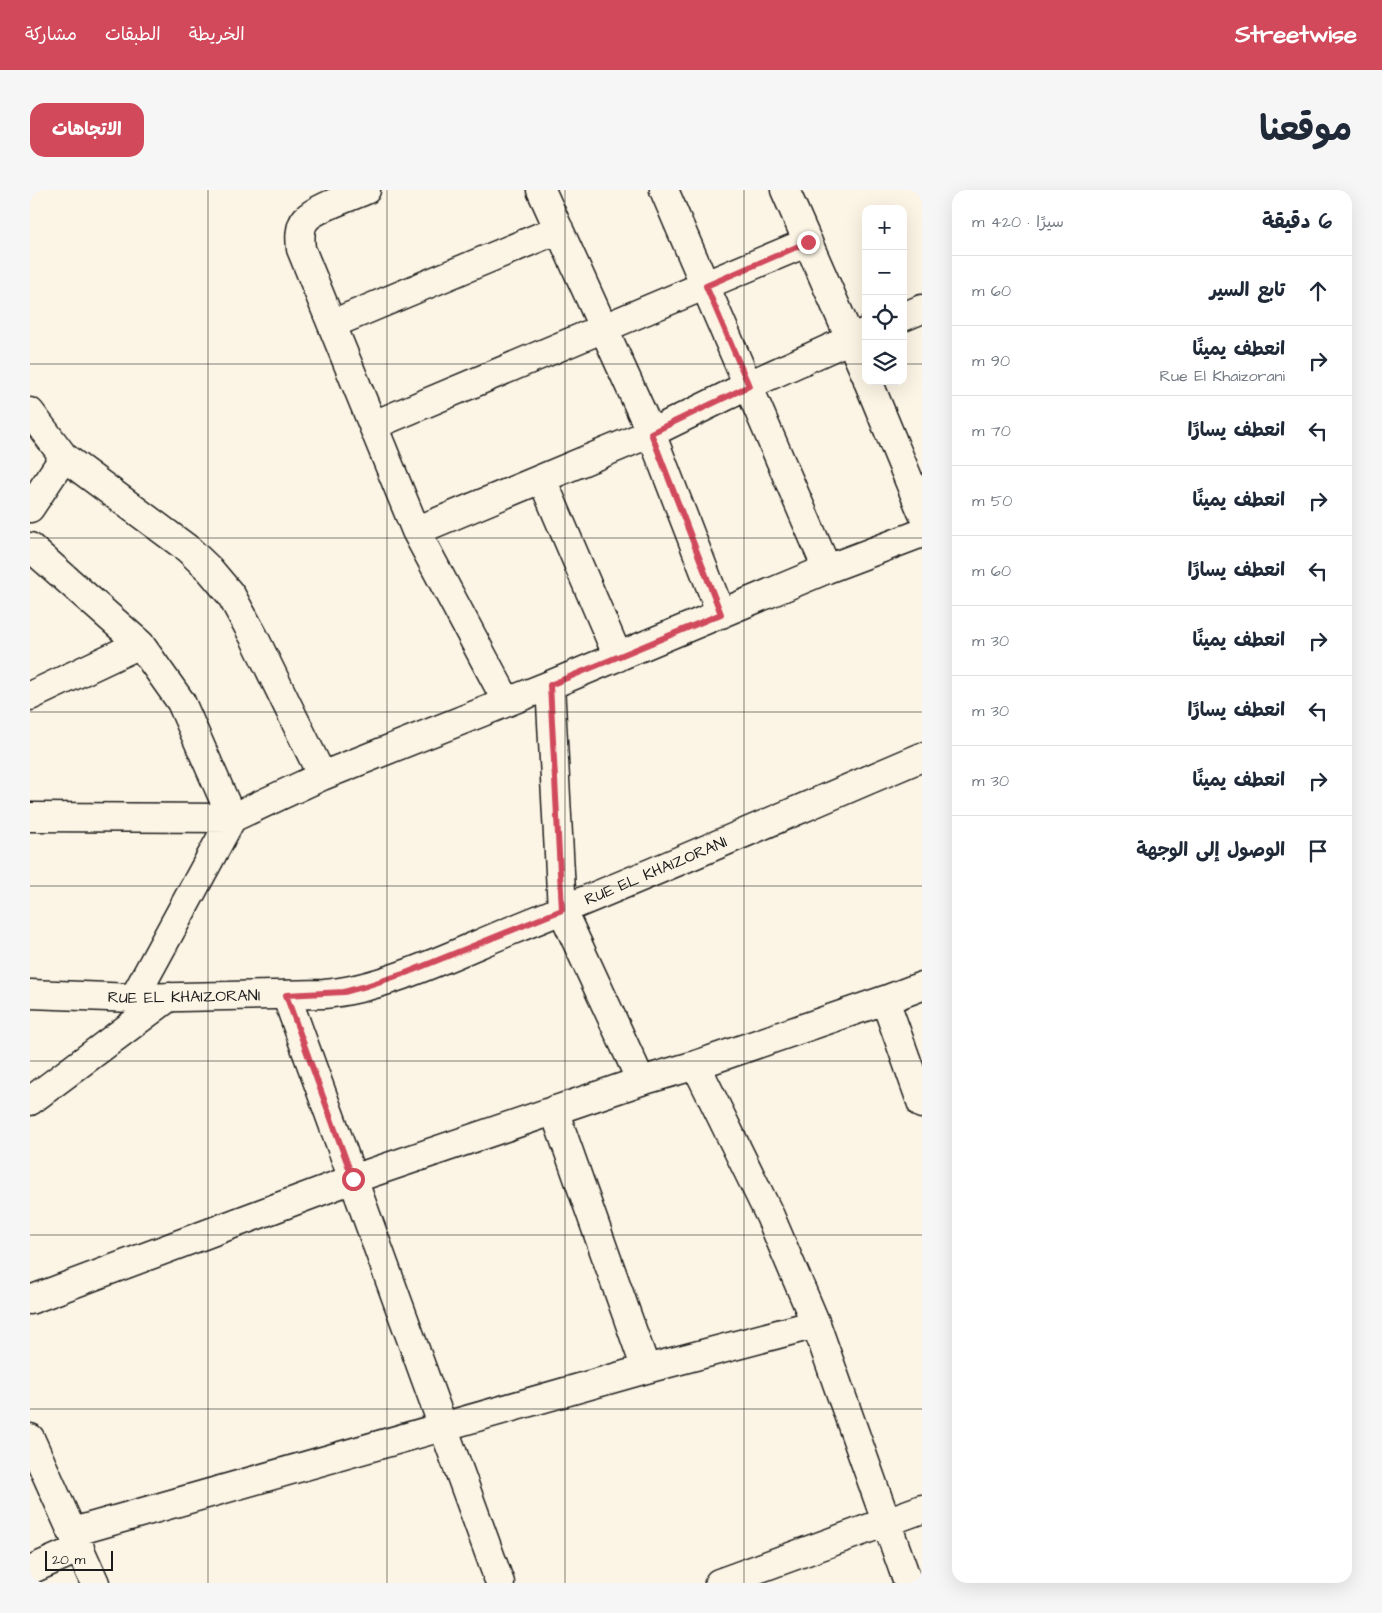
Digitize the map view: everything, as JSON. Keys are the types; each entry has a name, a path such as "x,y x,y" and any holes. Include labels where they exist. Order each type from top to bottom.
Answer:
{"street":[{"path":"363,190 314,213 306,219 301,228 301,249 416,531 507,702"},
{"path":"541,190 651,433 721,614"},
{"path":"664,190 827,569"},
{"path":"786,190 808,242 858,335 862,356"},
{"path":"332,324 559,229"},
{"path":"374,425 808,242"},
{"path":"907,315 922,309"},
{"path":"416,531 651,433 858,335"},
{"path":"870,385 922,512"},
{"path":"30,412 64,457 188,549 231,594 322,776"},
{"path":"30,508 64,457"},
{"path":"542,479 618,657"},
{"path":"30,817 232,818 322,776 550,685 827,569 922,533"},
{"path":"30,547 140,644 181,702 232,818"},
{"path":"30,696 140,644"},
{"path":"550,685 562,910 641,1081"},
{"name":"RUE EL KHAIZORANI","path":"30,994 134,998 344,992 406,973 562,910 922,757"},
{"path":"134,998 232,818"},
{"path":"30,1300 353,1179 641,1081 696,1065 922,986"},
{"path":"286,995 500,1583"},
{"path":"30,1101 169,997"},
{"path":"885,1000 922,1104"},
{"path":"696,1065 770,1216 816,1324 908,1583"},
{"path":"554,1110 646,1369"},
{"path":"30,1570 77,1540 443,1426 816,1324"},
{"path":"30,1438 95,1583"},
{"path":"719,1583 922,1509"}],"route":[{"path":"353,1179 286,995 344,992 366,986 406,973 562,910 550,685 721,614 651,433 749,386 706,286 808,242"}]}
